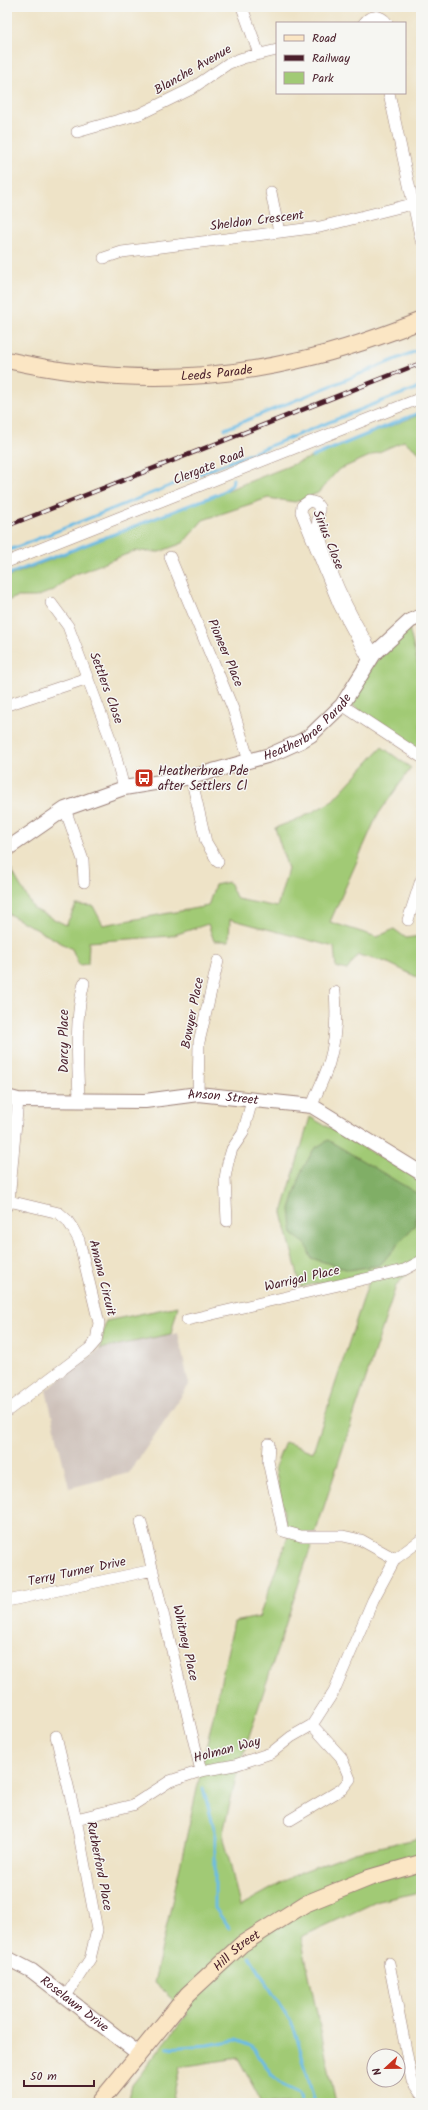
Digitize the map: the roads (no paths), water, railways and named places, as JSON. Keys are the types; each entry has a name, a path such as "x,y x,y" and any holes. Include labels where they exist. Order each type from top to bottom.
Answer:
{"main road":[{"name":"Leeds Parade","path":"7,360 74,372 119,377 175,377 223,373 256,369 300,360 346,347 421,321"},
{"name":"Hill Street","path":"99,2103 188,1994 242,1944 305,1904 369,1878 421,1863"}],"street":[{"path":"242,7 259,54"},
{"path":"369,16 382,18 385,22"},
{"name":"Blanche Avenue","path":"77,132 140,114 191,89 229,63 276,50"},
{"path":"389,94 421,240"},
{"path":"271,192 279,232"},
{"name":"Sheldon Crescent","path":"104,258 122,252 320,227 412,204"},
{"name":"Clergate Road","path":"7,562 421,398"},
{"name":"Sirius Close","path":"308,501 316,503 319,507 317,527 327,556 372,657 339,605 301,512 302,506 308,501"},
{"name":"Pioneer Place","path":"170,556 233,709 249,761"},
{"name":"Settlers Close","path":"51,603 68,626 113,746 124,788"},
{"name":"Heatherbrae Parade","path":"7,849 65,809 124,788 191,777 270,755 311,735 342,705 372,657 410,621 421,616"},
{"path":"7,705 88,678"},
{"path":"342,705 421,757"},
{"path":"191,777 206,842 218,862"},
{"path":"65,809 83,860 84,882"},
{"path":"408,920 421,880"},
{"name":"Bowyer Place","path":"198,1094 199,1042 218,962"},
{"name":"Darcy Place","path":"80,1100 77,1060 78,1004 84,983"},
{"path":"312,1106 329,1063 335,1039 337,1019 335,992"},
{"name":"Anson Street","path":"12,1099 145,1101 198,1094 252,1101 312,1106 421,1173"},
{"name":"Amana Circuit","path":"7,1411 89,1349 96,1341 99,1323 79,1240 67,1220 59,1213 50,1210 8,1204 12,1099"},
{"path":"227,1221 225,1178 228,1162 232,1149 243,1133 252,1101"},
{"name":"Warrigal Place","path":"187,1320 404,1270 421,1261"},
{"path":"269,1444 268,1461 283,1531 301,1536 343,1536 361,1540 395,1559"},
{"name":"Whitney Place","path":"141,1522 201,1771"},
{"name":"Holman Way","path":"76,1819 133,1805 170,1781 201,1771 236,1764 271,1752 291,1737 312,1725 334,1691 373,1600 395,1559 421,1540"},
{"name":"Terry Turner Drive","path":"7,1601 153,1570"},
{"path":"290,1820 342,1789 350,1779 341,1757 312,1725"},
{"name":"Rutherford Place","path":"56,1736 76,1819 97,1930 90,1959 66,1996"},
{"name":"Roselawn Drive","path":"7,1958 32,1971 139,2054"},
{"path":"389,1963 412,2081 421,2094"}],"waterway":[{"path":"225,429 421,349"},
{"path":"7,551 382,401 421,387"},
{"path":"312,457 421,412"},
{"path":"7,575 221,493 232,485 233,479"},
{"path":"203,1788 215,1831 215,1908 229,1928"},
{"path":"250,1957 294,2027 315,2103"},
{"path":"167,2048 208,2045 236,2040 252,2046 271,2074 284,2086 299,2093 302,2103"}],"railway":[{"path":"7,526 421,363"}],"place":[{"name":"Heatherbrae Pde after Settlers Cl","path":"144,778"}]}
